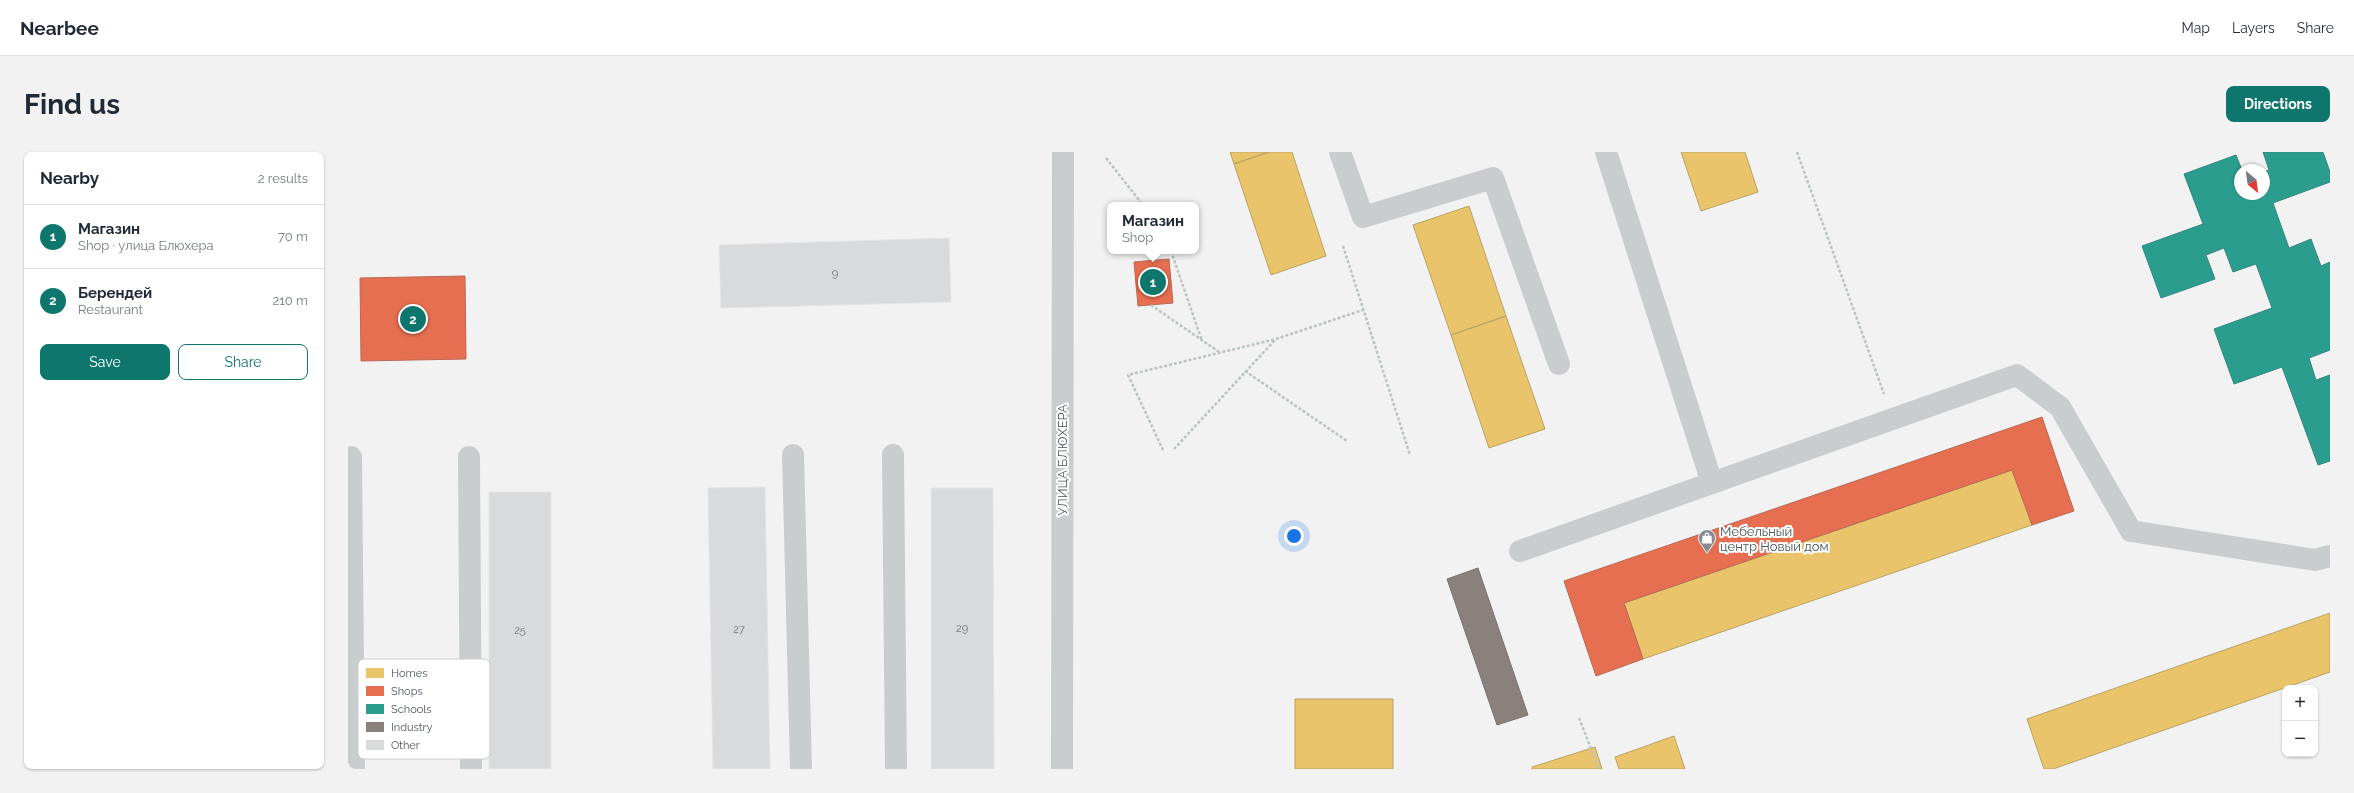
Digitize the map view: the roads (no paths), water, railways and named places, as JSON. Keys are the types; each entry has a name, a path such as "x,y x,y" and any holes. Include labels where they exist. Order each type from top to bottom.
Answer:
{"street":[{"name":"УЛИЦА БЛЮХЕРА","path":"1062,769 1063,152"},
{"path":"1340,152 1363,217 1493,178 1559,364"},
{"path":"1606,152 1712,483"},
{"path":"1520,551 2017,375 2060,408 2131,531 2315,560 2330,556"},
{"path":"793,455 801,769"},
{"path":"893,455 896,769"},
{"path":"351,457 354,769"},
{"path":"469,457 470,659"},
{"path":"471,759 471,769"}],"place":[{"name":"Магазин","path":"1153,282"},
{"name":"Берендей","path":"413,319"},
{"name":"Мебельный центр Новый дом","path":"1707,553"}]}
